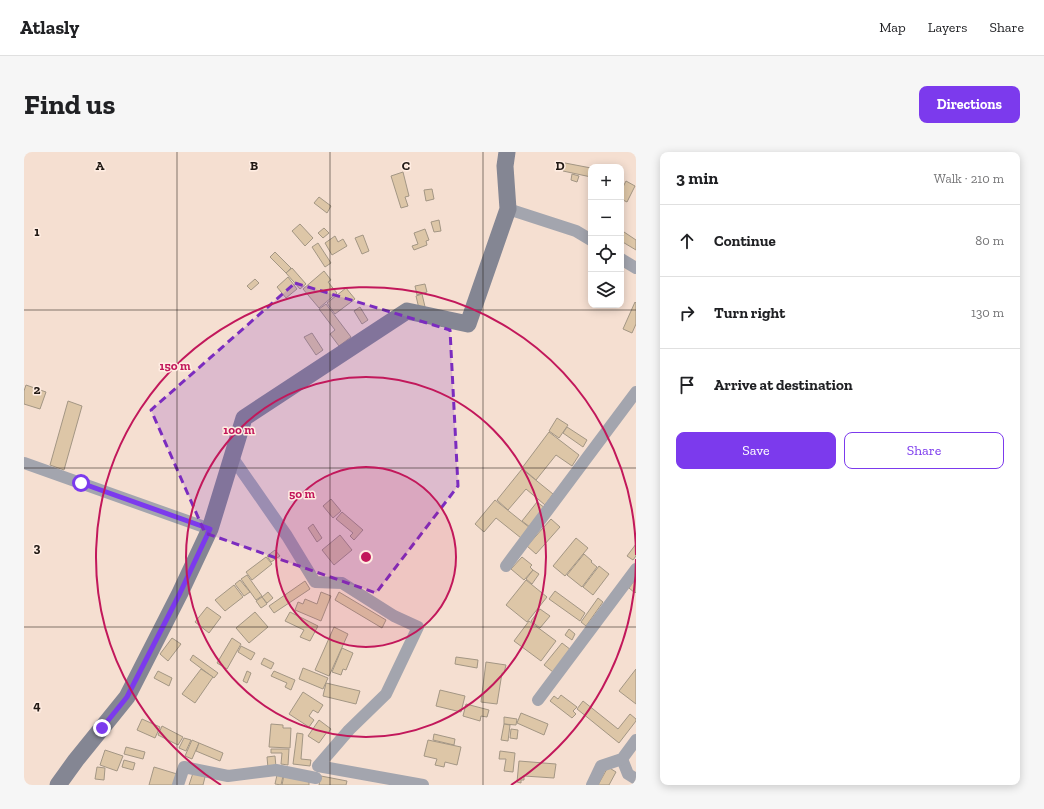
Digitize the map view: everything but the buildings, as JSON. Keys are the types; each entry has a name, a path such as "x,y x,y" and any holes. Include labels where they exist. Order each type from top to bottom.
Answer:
{"street":[{"path":"58,785 76,760 127,697 180,593 210,529 244,418 407,311 468,324 508,209 505,166 507,152"},
{"path":"508,209 576,231 588,238"},
{"path":"624,261 636,268"},
{"path":"506,566 636,392"},
{"path":"232,457 287,536 315,582 342,583 394,616 418,627 386,694 349,730 316,776"},
{"path":"24,463 210,529"},
{"path":"538,700 636,569"},
{"path":"592,785 601,766 622,759 636,740"},
{"path":"622,759 628,774 636,779"},
{"path":"178,785 184,767 228,776 276,770 316,776 423,785"}],"highlighted area":[{"path":"295,283 450,330 458,486 376,593 205,533 151,410"}],"route":[{"path":"81,483 210,529 180,593 127,697 102,728"}]}
